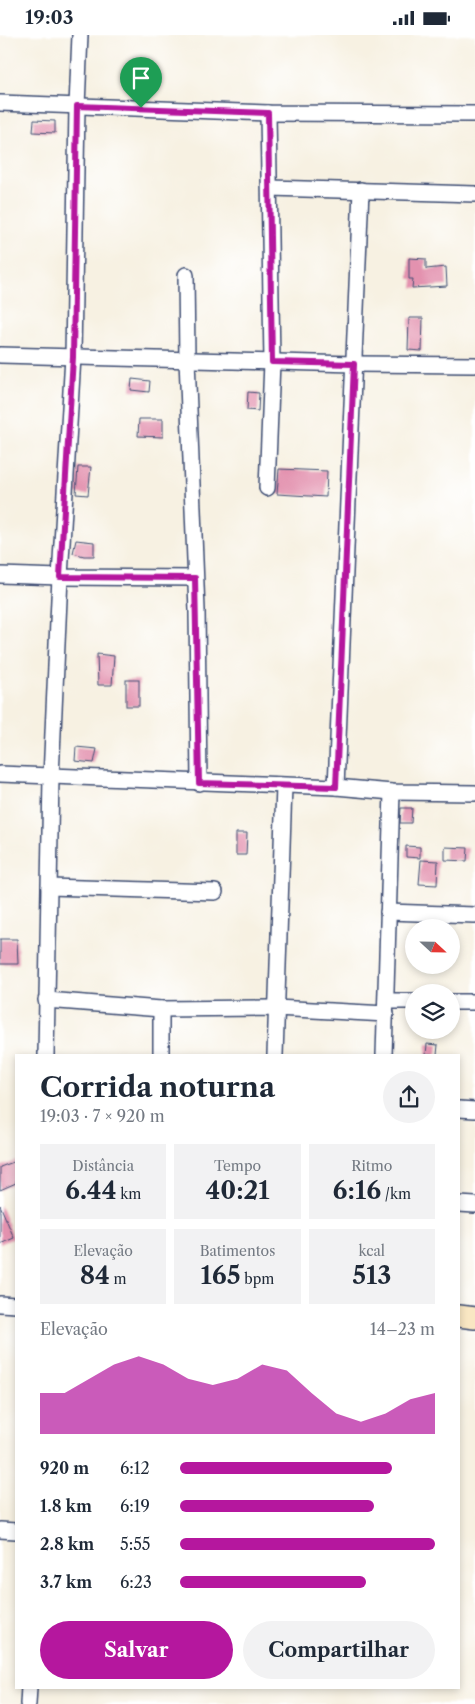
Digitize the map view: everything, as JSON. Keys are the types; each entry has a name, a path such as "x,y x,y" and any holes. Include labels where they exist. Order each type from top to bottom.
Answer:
{"street":[{"path":"46,1054 52,777 60,577 73,357 80,35"},
{"path":"0,103 268,113 475,115"},
{"path":"267,488 272,362 268,113"},
{"path":"270,188 475,194"},
{"path":"336,787 362,190"},
{"path":"186,275 199,783"},
{"path":"0,355 354,364 475,365"},
{"path":"0,575 195,578"},
{"path":"0,774 336,787 392,792 475,793"},
{"path":"275,1054 284,786"},
{"path":"384,1054 392,792"},
{"path":"49,887 215,893"},
{"path":"388,912 475,915"},
{"path":"46,1000 161,1009 386,1007 405,1003"},
{"path":"460,1001 475,1002"},
{"path":"160,1054 161,1009"},
{"path":"460,1109 475,1110"},
{"path":"460,1204 475,1205"},
{"path":"0,1304 15,1305"},
{"path":"460,1316 475,1318"},
{"path":"0,1530 15,1531"},
{"path":"28,1704 29,1689"}],"building":[{"path":"34,120 55,121 55,133 33,132"},
{"path":"409,258 426,259 426,269 446,267 447,286 412,288 413,279 409,279"},
{"path":"409,318 423,318 422,351 408,350"},
{"path":"132,379 150,381 149,392 131,390"},
{"path":"248,392 259,393 258,411 247,410"},
{"path":"139,419 163,419 163,437 138,436"},
{"path":"78,467 91,467 88,495 76,494"},
{"path":"279,469 327,471 326,497 277,494"},
{"path":"76,540 94,542 94,556 73,553"},
{"path":"97,654 114,656 112,685 98,685"},
{"path":"126,680 139,680 139,706 126,706"},
{"path":"76,747 97,749 94,763 75,761"},
{"path":"401,808 412,808 411,823 400,823"},
{"path":"236,833 247,833 246,855 236,855"},
{"path":"406,846 420,847 420,858 406,857"},
{"path":"445,847 468,848 467,861 445,860"},
{"path":"421,860 438,861 437,885 419,884"},
{"path":"0,939 17,939 18,964 0,964"},
{"path":"427,1044 438,1045 437,1054 426,1054"},
{"path":"15,1161 15,1183 0,1190 0,1167"},
{"path":"0,1205 14,1238 0,1244"}],"route":[{"path":"77,106 141,108 268,113 272,362 354,364 336,787 199,783 195,578 60,577 73,357 77,106"}]}
